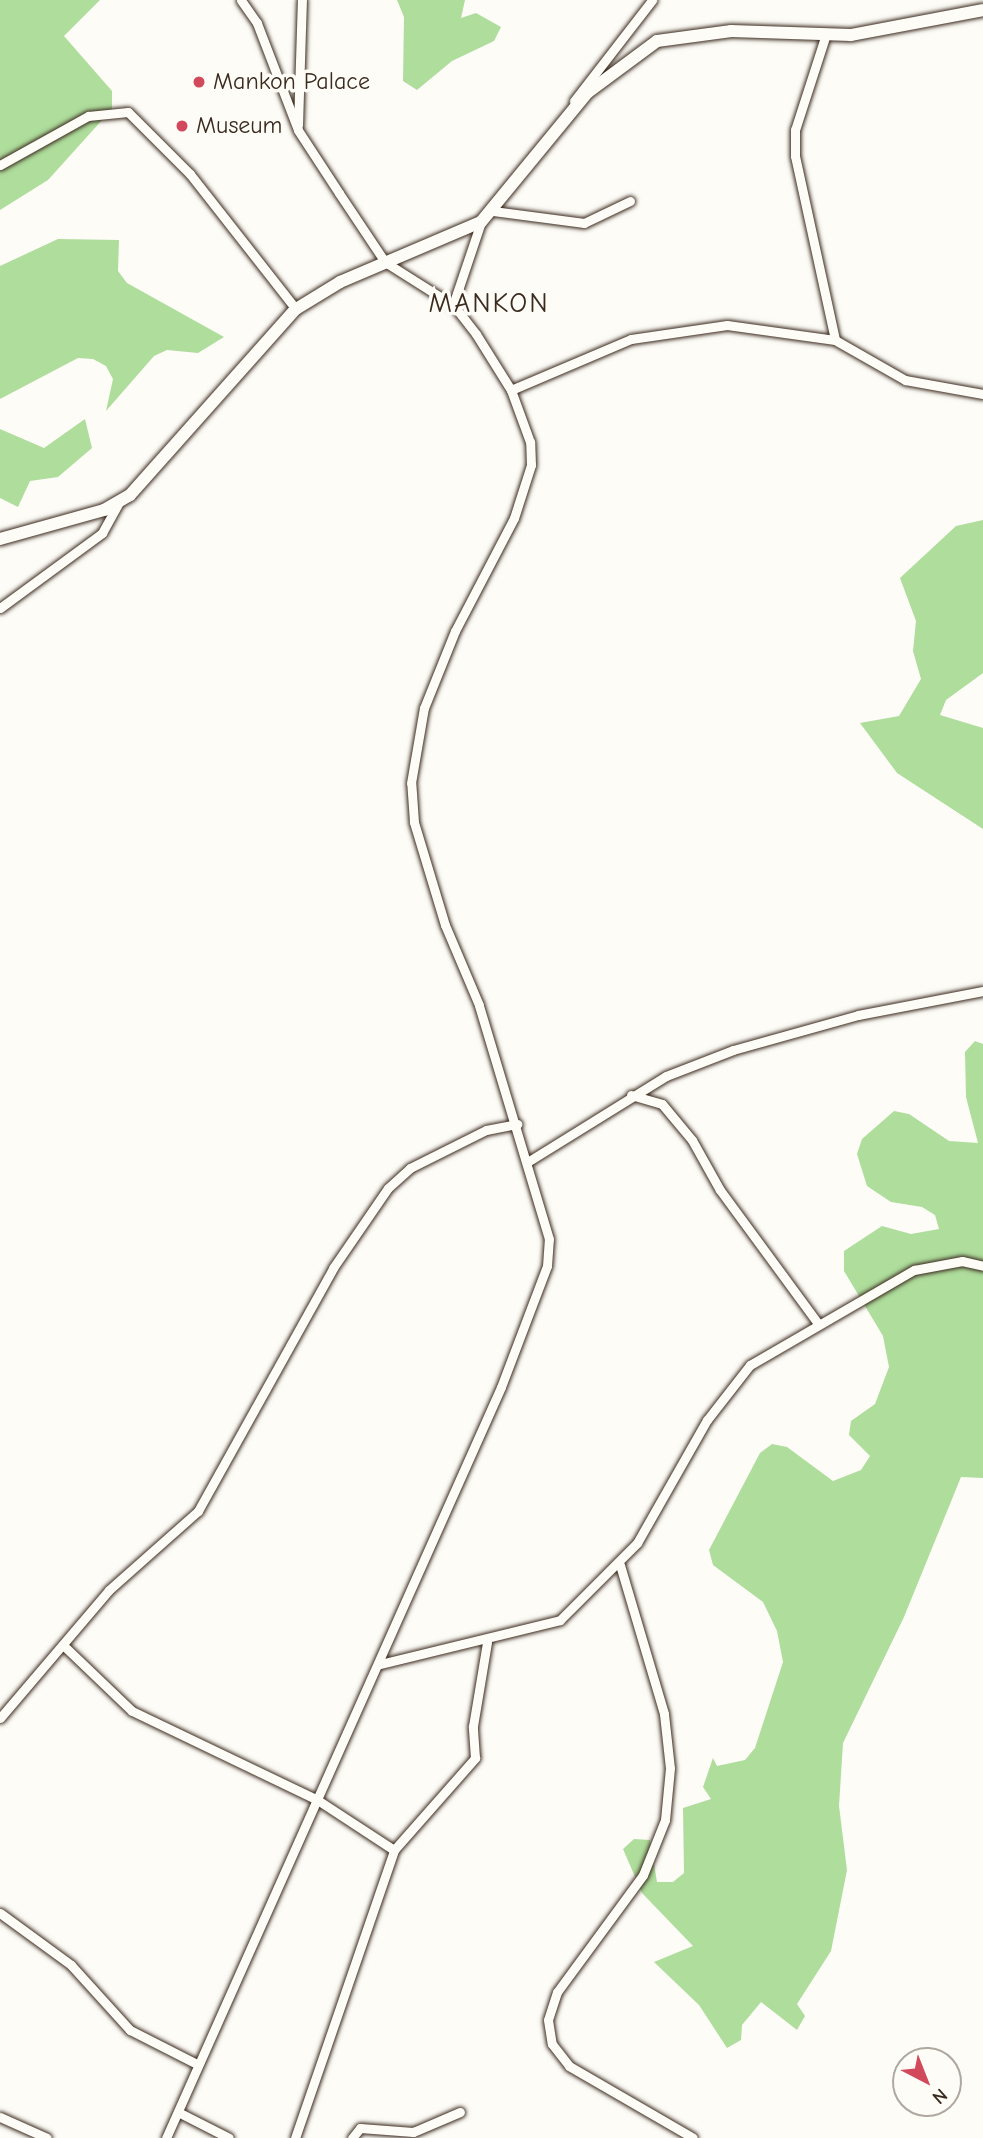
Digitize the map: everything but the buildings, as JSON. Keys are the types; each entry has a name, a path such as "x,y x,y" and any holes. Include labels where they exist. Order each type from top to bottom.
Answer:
{"street":[{"path":"166,2138 316,1799 380,1664 547,1266 545,1210 445,925 414,822 411,783 425,708 454,631 514,518 531,465 530,442 511,390 453,305 385,262 298,130 257,23 241,0"},
{"path":"298,130 302,0"},
{"path":"0,608 102,533 118,504 296,309 385,262 481,222 493,211 652,0"},
{"path":"557,125 615,68 657,41 731,31 826,34 889,31 983,10"},
{"path":"826,34 795,130 826,317 835,340"},
{"path":"0,165 88,116 128,112 190,174 296,309"},
{"path":"493,211 584,223 631,201"},
{"path":"453,305 481,222"},
{"path":"820,339 826,317"},
{"path":"511,390 586,354 692,328 727,325 835,340 905,380 983,394"},
{"path":"0,539 118,504"},
{"path":"529,1161 631,1095 666,1076 808,1027 983,991"},
{"path":"631,1095 662,1104 692,1140 720,1190 817,1322"},
{"path":"0,1718 114,1586 198,1511 324,1283 388,1188 410,1168 486,1130 517,1124"},
{"path":"380,1664 487,1642 560,1620 620,1565 738,1377 817,1322 914,1270 962,1261 983,1266"},
{"path":"620,1565 664,1714 670,1768 665,1820 643,1875 556,1992 548,2020 552,2044 569,2066 693,2138"},
{"path":"295,2138 394,1850 475,1758 473,1726 487,1642"},
{"path":"63,1645 116,1699 148,1721 316,1799 394,1850"},
{"path":"0,1913 71,1965 130,2030 197,2064"},
{"path":"178,2112 229,2138"},
{"path":"352,2138 360,2128 413,2132 460,2112"},
{"path":"0,2117 47,2138"}],"green space":[{"path":"0,0 100,0 64,36 112,91 112,109 48,180 0,210"},
{"path":"397,0 465,0 461,18 476,13 501,27 494,41 452,61 417,90 403,81 404,17"},
{"path":"58,239 119,240 118,271 127,283 224,337 198,353 167,350 154,356 106,411 113,379 106,366 93,359 78,358 0,399 0,266"},
{"path":"85,419 92,448 58,477 30,481 18,507 0,498 0,429 44,448"},
{"path":"983,520 983,673 946,700 940,715 983,728 983,829 897,773 860,723 899,716 921,679 913,651 916,621 900,578 956,526"},
{"path":"975,1041 983,1044 983,1478 961,1477 904,1617 843,1743 839,1806 847,1870 831,1951 797,2004 805,2016 797,2030 761,2002 742,2025 741,2040 727,2048 699,2005 654,1962 693,1946 642,1893 623,1849 634,1839 650,1840 657,1882 673,1882 684,1873 683,1808 711,1799 703,1787 713,1758 717,1766 745,1760 755,1748 783,1662 777,1631 763,1602 713,1565 709,1550 760,1453 772,1444 787,1447 833,1481 861,1470 870,1456 849,1435 851,1421 875,1404 889,1367 883,1336 844,1271 844,1251 882,1226 911,1234 939,1229 935,1215 922,1207 891,1202 867,1186 857,1154 862,1139 894,1111 909,1114 949,1141 978,1143 966,1097 965,1052"}],"place":[{"name":"Mankon Palace","path":"199,82"},
{"name":"Museum","path":"182,126"}],"district":[{"name":"MANKON","path":"489,303"}]}
